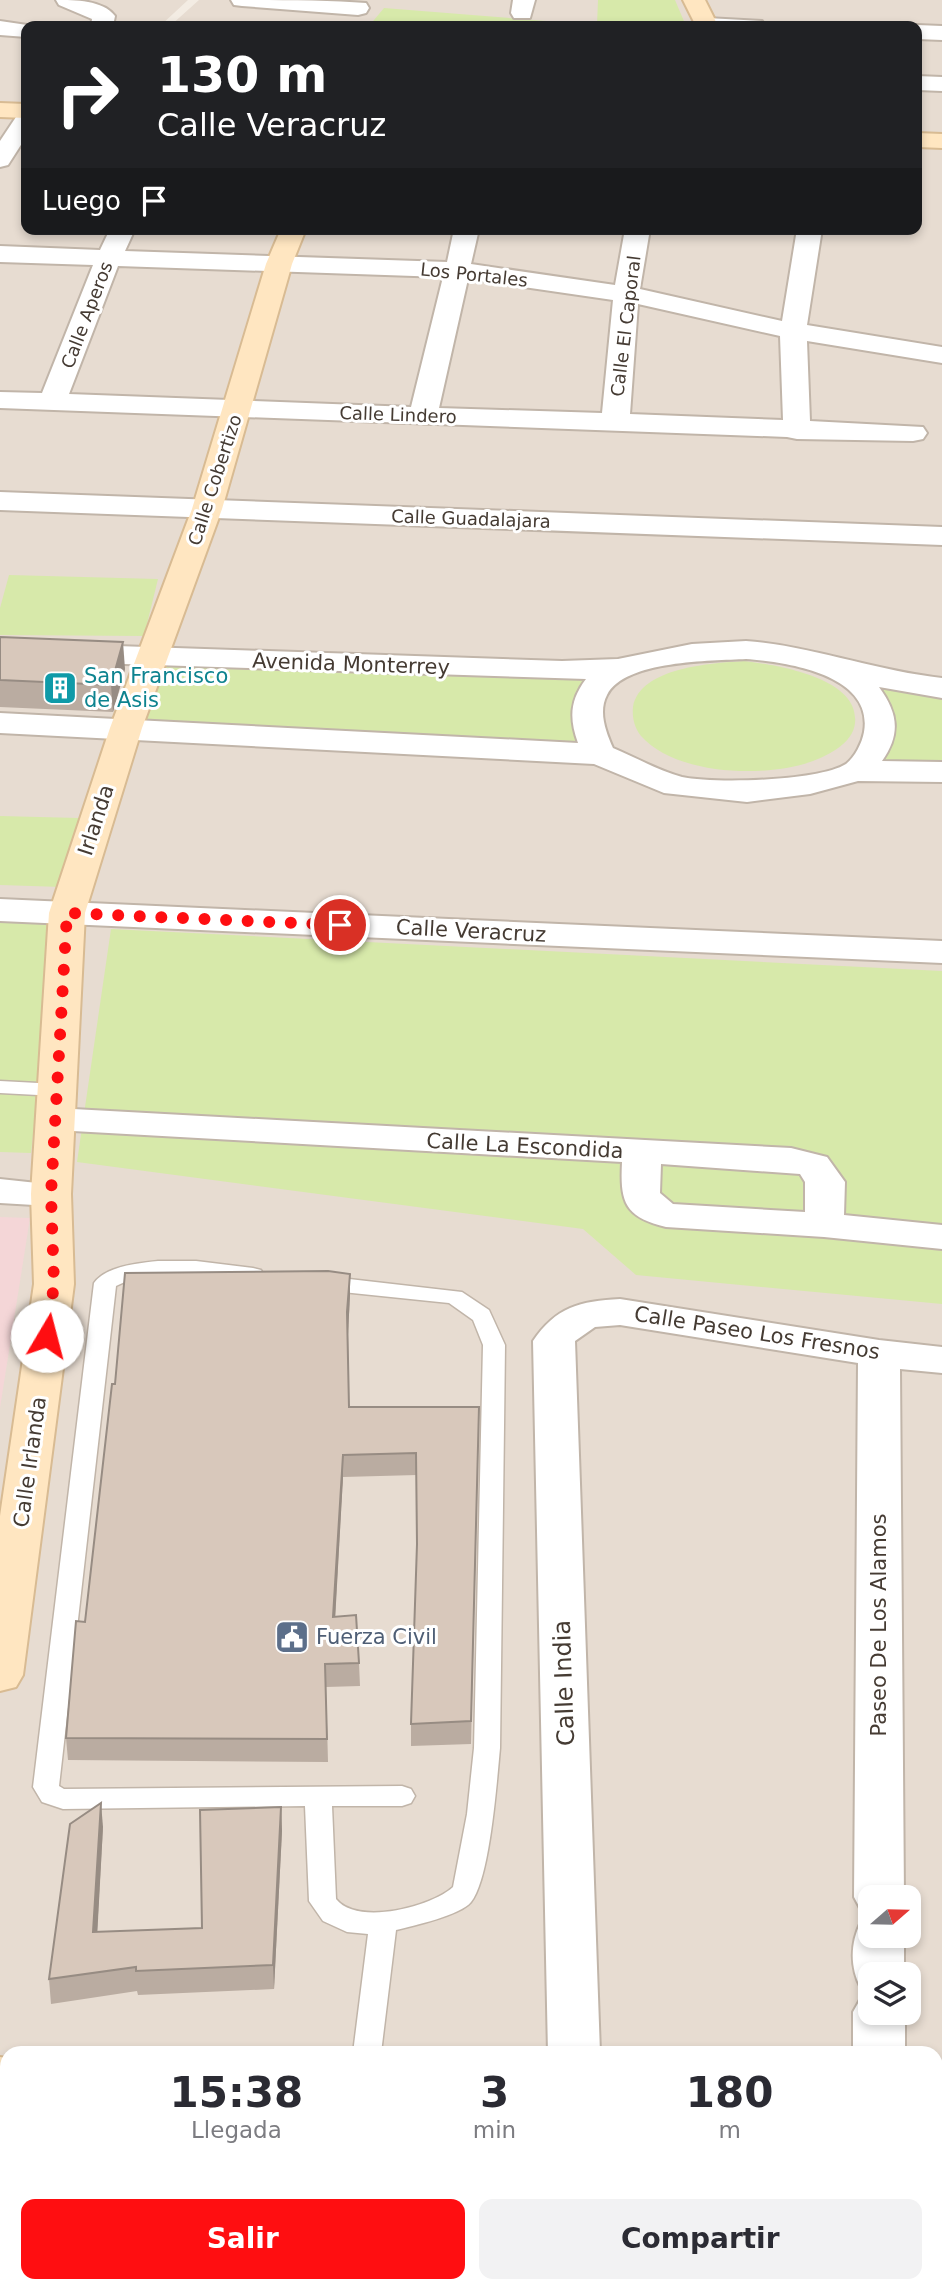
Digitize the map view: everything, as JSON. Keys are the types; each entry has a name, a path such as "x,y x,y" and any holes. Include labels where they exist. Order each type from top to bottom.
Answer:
{"street":[{"path":"66,0 103,21 124,0"},
{"path":"242,0 251,3 358,11"},
{"path":"694,0 705,21"},
{"path":"0,28 21,30"},
{"path":"922,32 942,33"},
{"path":"922,83 942,84"},
{"path":"0,110 21,111"},
{"path":"0,160 21,127"},
{"path":"922,140 942,141"},
{"name":"Calle Aperos","path":"52,402 109,257 121,235"},
{"name":"Calle Cobertizo","path":"126,728 207,509 279,264 291,235"},
{"path":"423,416 465,235"},
{"name":"Calle El Caporal","path":"615,423 626,294 637,235"},
{"path":"797,431 793,331 809,235"},
{"name":"Los Portales","path":"0,254 456,270 626,294 793,331 942,355"},
{"name":"Calle Lindero","path":"0,400 797,431 913,433"},
{"name":"Calle Guadalajara","path":"0,501 942,536"},
{"name":"Avenida Monterrey","path":"0,651 526,670 618,668 649,660 724,650 773,652 900,683 942,688"},
{"name":"Avenida Monterrey","path":"599,754 589,730 590,696 599,681 618,668"},
{"name":"Avenida Monterrey","path":"839,668 859,682 876,705 880,726 879,744 857,771"},
{"path":"0,723 599,754 676,786 747,792 780,790 857,771 942,772"},
{"name":"Irlanda","path":"67,913 126,728"},
{"name":"Calle Veracruz","path":"0,910 942,952"},
{"name":"Calle Irlanda","path":"0,1675 54,1284 51,1194 67,913"},
{"name":"Calle La Escondida","path":"56,1105 642,1153 791,1160 813,1166 825,1182 824,1225"},
{"path":"642,1153 640,1194 651,1208 667,1215 824,1225 942,1237"},
{"path":"0,1191 51,1194"},
{"name":"Calle Paseo Los Fresnos","path":"572,1320 599,1313 631,1313 879,1353 942,1360"},
{"name":"Calle India","path":"572,1320 563,1326 554,1340 574,2046"},
{"name":"Paseo De Los Alamos","path":"878,1885 879,1353"},
{"path":"878,2025 878,2046"}],"lane":[{"path":"0,1087 56,1105"},
{"path":"273,1278 176,1267 122,1273 105,1283 45,1781 51,1795 63,1799 402,1796"},
{"path":"301,1280 454,1297 472,1305 485,1319 494,1345 487,1748 481,1814 466,1887 461,1896 451,1902 383,1924 342,1918 327,1908 323,1901 318,1798"},
{"path":"369,2046 383,1924"}],"shaded area":[{"path":"0,0 188,0 165,21 21,21 21,235 922,235 922,21 176,21 199,0 942,0 942,2046 0,2046"},
{"path":"0,1217 30,1218 0,1408"}],"green space":[{"path":"598,0 675,0 684,21 597,21"},
{"path":"384,8 547,21 373,21"},
{"path":"9,575 158,579 144,636 0,635 0,608"},
{"path":"744,661 813,676 844,694 853,707 855,723 850,737 833,752 813,761 772,770 748,771 699,766 677,759 657,749 641,736 634,722 633,707 639,694 649,683 663,675 697,666"},
{"path":"161,663 592,678 575,693 575,728 588,748 138,723"},
{"path":"859,683 942,686 942,774 857,771 874,753"},
{"path":"0,816 79,818 62,887 0,885"},
{"path":"0,912 57,914 31,1153 0,1152"},
{"path":"111,929 942,971 942,1304 636,1275 583,1229 77,1162"}],"building":[{"path":"0,637 123,642 111,685 0,680"},
{"path":"328,1271 350,1274 347,1312 349,1407 479,1407 471,1721 411,1724 417,1544 416,1453 343,1455 333,1617 356,1615 359,1663 325,1664 327,1739 66,1738 76,1621 85,1622 112,1384 115,1384 125,1273"},
{"path":"101,1803 93,1932 202,1928 200,1810 281,1807 273,1965 136,1971 136,1967 49,1979 70,1824"}],"place":[{"name":"San Francisco de Asis","path":"60,688"},
{"name":"Fuerza Civil","path":"292,1637"}],"route":[{"path":"47,1336 54,1284 51,1194 67,913 340,925"}]}
